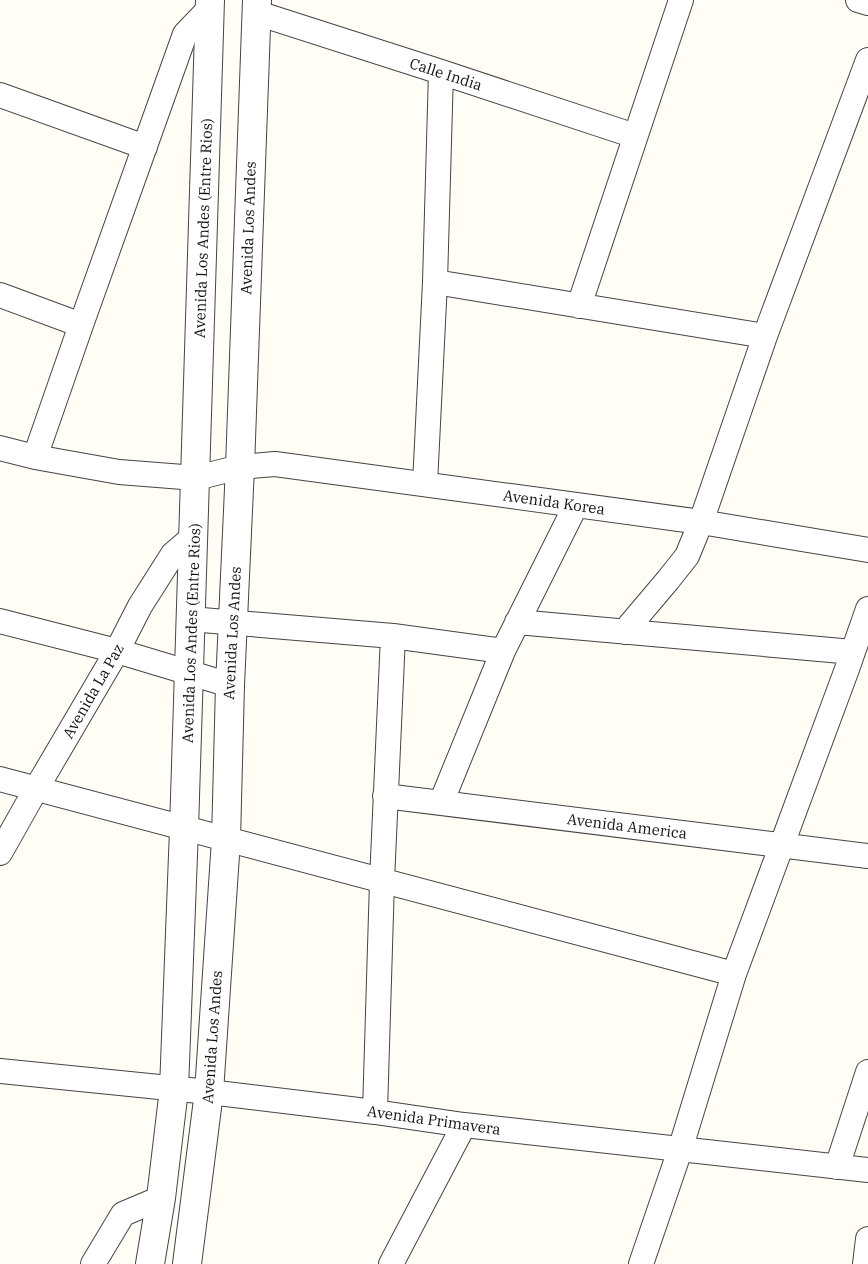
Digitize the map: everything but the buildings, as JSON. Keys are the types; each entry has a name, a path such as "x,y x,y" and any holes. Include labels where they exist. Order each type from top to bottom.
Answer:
{"street":[{"path":"579,306 681,0"},
{"path":"858,0 868,4"},
{"path":"36,457 184,34 210,4"},
{"name":"Avenida Los Andes (Entre Rios)","path":"150,1264 161,1198 174,1089 196,478 210,4"},
{"name":"Calle India","path":"257,7 442,72 635,136"},
{"name":"Avenida Los Andes","path":"187,1264 209,1092 226,840 230,685 257,7"},
{"path":"624,632 687,556 701,522 765,336 868,60"},
{"path":"424,484 435,282 442,72"},
{"path":"0,95 145,147"},
{"path":"435,282 765,336"},
{"path":"0,295 81,325"},
{"name":"Avenida Korea","path":"0,448 36,457 119,472 196,478 240,467 275,464 701,522 868,550"},
{"path":"441,803 503,651 576,505"},
{"name":"Avenida La Paz","path":"0,853 117,651 140,606 173,554 194,536"},
{"path":"641,1264 680,1150 734,974 868,609"},
{"path":"190,619 393,636 503,651"},
{"path":"0,621 117,651 230,685"},
{"path":"517,622 853,652"},
{"path":"376,1112 385,796 393,636"},
{"path":"0,780 734,974"},
{"name":"Avenida America","path":"385,796 868,856"},
{"name":"Avenida Primavera","path":"0,1071 209,1092 376,1112 464,1125 868,1170"},
{"path":"837,1167 868,1072"},
{"path":"390,1264 464,1125"},
{"path":"93,1264 123,1214 161,1198"},
{"path":"865,1264 868,1239"}]}
